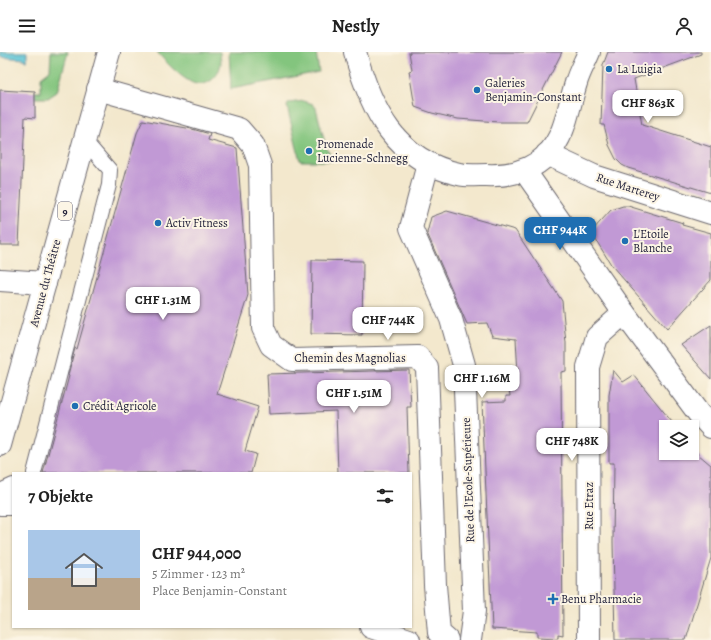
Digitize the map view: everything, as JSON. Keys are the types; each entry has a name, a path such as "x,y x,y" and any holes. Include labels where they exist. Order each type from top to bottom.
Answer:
{"street":[{"name":"Avenue du Théâtre","path":"0,445 109,52"},
{"path":"355,52 364,84 385,124 401,144 412,154 428,164 459,174 493,175 524,170 537,164 548,154 559,138 564,126 576,81 589,52"},
{"name":"Chemin des Magnolias","path":"98,89 239,129 253,146 260,165 263,328 271,345 292,360 418,358 427,368 435,585 439,633 447,640"},
{"name":"Rue Marterey","path":"548,154 594,176 711,213"},
{"name":"Rue de l'Ecole-Supérieure","path":"428,164 411,228 451,319 464,365 474,611 470,640"},
{"path":"524,170 624,313 699,414 711,427"},
{"path":"0,280 45,283"},
{"name":"Rue Etraz","path":"590,640 588,367 597,336 624,313"},
{"path":"0,504 12,504"},
{"path":"374,628 403,639"}],"lane":[{"path":"34,472 110,185 110,170 84,140"},
{"path":"0,492 12,486"}],"green space":[{"path":"51,52 68,52 57,92 48,98 35,98 35,92 41,92 41,77 50,70"},
{"path":"157,52 220,52 221,65 216,76 212,80 203,84 198,84 189,81 176,71"},
{"path":"229,52 316,52 319,72 231,89"},
{"path":"304,101 313,104 316,108 326,147 333,161 300,161 287,106 289,103"}],"water":[{"path":"0,52 27,52 27,61 25,61 25,59 0,57"}],"building":[{"name":"Galeries Benjamin-Constant","path":"409,52 562,52 527,122 498,122 458,119 432,113 415,107 409,71 412,70"},
{"path":"608,52 701,52 701,54 634,79 642,125 711,147 711,193 628,168 616,159 609,145 604,125 601,125 603,65"},
{"path":"0,90 35,92 35,118 25,117 19,245 0,245"},
{"path":"143,120 192,129 210,134 208,140 237,148 248,295 217,394 258,407 245,451 256,454 251,472 43,472 75,348 77,349 137,133"},
{"path":"628,206 683,223 682,225 711,233 711,280 667,329 612,266 591,232 611,210"},
{"path":"447,211 515,230 562,301 566,343 566,371 561,372 563,635 558,634 558,638 537,637 537,632 492,629 482,402 506,401 506,396 510,396 508,380 518,374 516,339 492,336 487,323 467,324 427,233 431,217"},
{"path":"312,260 363,261 362,335 311,334"},
{"path":"711,325 711,379 681,345"},
{"path":"409,370 411,407 407,407 409,472 338,472 336,411 269,414 267,374"},
{"path":"613,370 623,382 634,375 670,420 659,420 659,460 699,460 699,455 711,465 711,558 686,640 615,640 613,542 614,463 609,463 609,395"}],"place":[{"name":"La Luigia","path":"609,69"},
{"name":"Galeries Benjamin-Constant","path":"477,90"},
{"name":"Promenade Lucienne-Schnegg","path":"309,151"},
{"name":"Activ Fitness","path":"158,223"},
{"name":"L'Etoile Blanche","path":"625,241"},
{"name":"Crédit Agricole","path":"75,406"},
{"name":"Benu Pharmacie","path":"553,599"}]}
